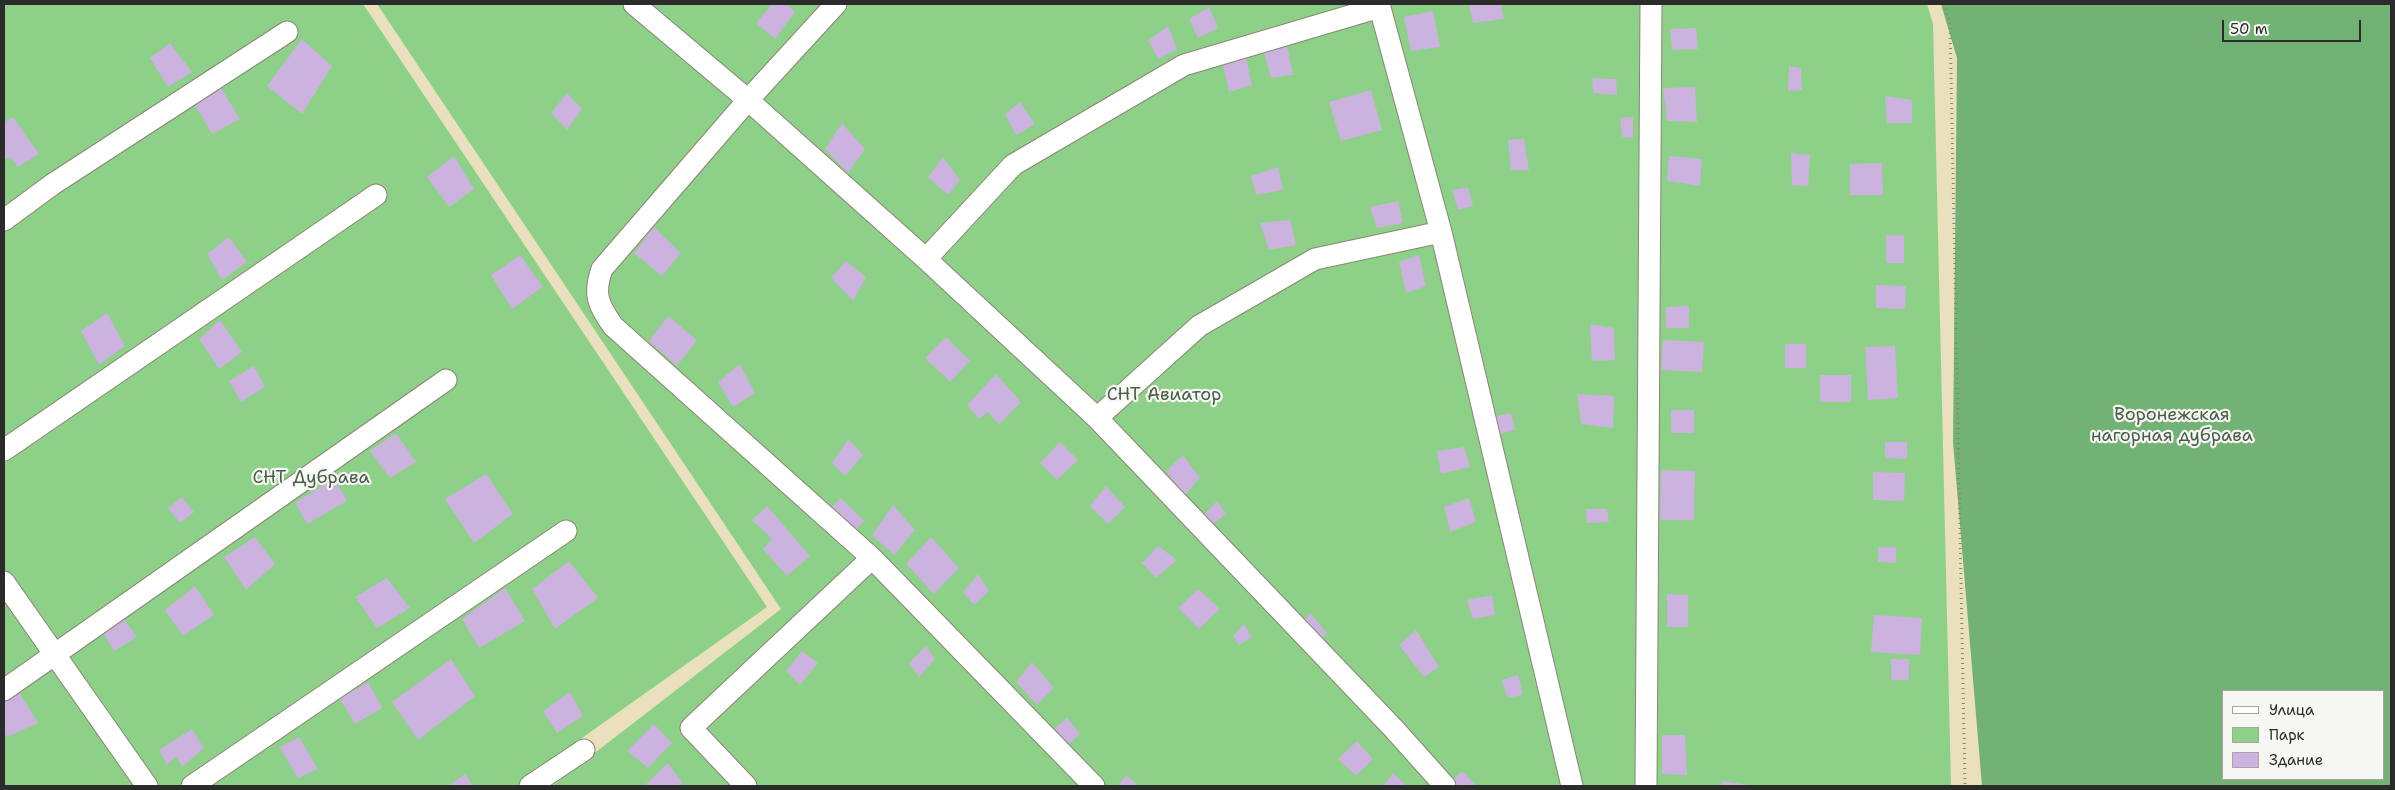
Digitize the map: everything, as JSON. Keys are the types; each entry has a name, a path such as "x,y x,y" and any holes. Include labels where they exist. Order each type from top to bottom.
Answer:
{"street":[{"path":"634,4 748,100 926,259 1096,418 1387,722 1445,786"},
{"path":"836,4 748,100 602,270 596,285 597,296 603,312 613,326 872,558 1094,786"},
{"path":"1646,786 1651,4"},
{"path":"926,259 1013,165 1184,65 1379,5 1440,232 1572,786"},
{"path":"4,220 53,184 287,32"},
{"path":"4,450 376,195"},
{"path":"1096,418 1199,326 1315,259 1440,232"},
{"path":"4,690 446,380"},
{"path":"192,786 566,530"},
{"path":"746,786 690,728 872,558"},
{"path":"4,582 54,656 147,786"},
{"path":"530,786 584,750"}],"path":[{"path":"1944,4 1950,23 1965,786"}],"green space":[{"name":"СНТ Дубрава","path":"4,4 363,4 767,607 531,774 530,786 4,786"},
{"name":"СНТ Авиатор","path":"377,4 1927,4 1933,24 1951,786 552,786 781,609"},
{"name":"Воронежская нагорная дубрава","path":"1941,4 2391,4 2391,786 1982,786 1953,442 1957,58"}],"building":[{"path":"772,4 786,4 795,12 775,39 756,23"},
{"path":"1469,4 1501,4 1504,19 1473,23"},
{"path":"1209,7 1218,28 1198,38 1189,19"},
{"path":"1433,11 1440,47 1411,51 1404,17"},
{"path":"1168,26 1177,49 1158,59 1148,40"},
{"path":"1696,28 1698,49 1672,50 1670,29"},
{"path":"302,39 332,66 302,114 267,86"},
{"path":"170,43 192,72 168,87 150,58"},
{"path":"1287,45 1293,75 1271,78 1263,49"},
{"path":"1246,58 1252,85 1229,92 1223,65"},
{"path":"1789,66 1801,68 1802,90 1788,91"},
{"path":"1592,78 1616,79 1617,95 1593,93"},
{"path":"1695,87 1697,122 1667,121 1663,88"},
{"path":"221,88 240,119 212,134 195,105"},
{"path":"1371,90 1382,130 1341,141 1329,102"},
{"path":"567,93 582,109 567,130 551,113"},
{"path":"1885,96 1912,100 1912,123 1887,123"},
{"path":"1020,102 1035,124 1016,135 1005,114"},
{"path":"13,117 39,154 18,167 10,157 4,160 4,122"},
{"path":"1633,117 1633,138 1622,137 1620,118"},
{"path":"842,123 865,149 848,173 825,149"},
{"path":"1524,139 1529,170 1511,170 1508,140"},
{"path":"1791,153 1810,155 1808,186 1792,185"},
{"path":"454,156 474,189 449,207 427,177"},
{"path":"1669,156 1702,159 1700,186 1667,181"},
{"path":"943,157 960,180 948,195 928,177"},
{"path":"1882,163 1883,195 1850,195 1850,164"},
{"path":"1278,167 1283,190 1256,195 1251,176"},
{"path":"1468,187 1473,206 1458,210 1452,190"},
{"path":"1398,201 1403,223 1377,228 1370,207"},
{"path":"1290,220 1296,245 1269,250 1260,223"},
{"path":"654,227 681,253 662,276 634,253"},
{"path":"1886,235 1904,235 1904,263 1886,263"},
{"path":"229,237 247,262 222,280 207,254"},
{"path":"520,255 543,287 512,309 491,275"},
{"path":"1419,255 1426,286 1406,293 1399,262"},
{"path":"846,261 866,277 853,301 831,278"},
{"path":"1876,285 1906,286 1905,309 1876,308"},
{"path":"1689,306 1689,328 1666,328 1666,307"},
{"path":"107,313 125,346 99,365 81,331"},
{"path":"668,316 697,340 677,366 649,341"},
{"path":"220,320 242,352 219,369 199,339"},
{"path":"1590,324 1614,328 1615,360 1592,361"},
{"path":"946,337 970,361 950,382 925,358"},
{"path":"1663,340 1704,342 1702,372 1661,370"},
{"path":"1785,344 1806,344 1806,368 1785,368"},
{"path":"1895,346 1898,398 1868,400 1865,347"},
{"path":"740,364 755,393 733,407 718,382"},
{"path":"254,366 265,387 241,402 229,381"},
{"path":"996,374 1021,402 999,425 988,412 979,419 967,405"},
{"path":"1820,375 1851,375 1851,402 1820,402"},
{"path":"1577,394 1614,396 1613,428 1581,424"},
{"path":"1671,410 1694,410 1694,433 1671,433"},
{"path":"1511,413 1515,430 1500,434 1495,416"},
{"path":"396,433 416,462 390,478 370,451"},
{"path":"848,439 863,455 845,476 832,463"},
{"path":"1060,442 1078,460 1057,480 1040,463"},
{"path":"1885,442 1907,442 1907,459 1885,458"},
{"path":"1464,447 1470,467 1441,474 1437,451"},
{"path":"1183,455 1200,478 1184,496 1166,471"},
{"path":"1661,470 1695,471 1694,520 1660,520"},
{"path":"1873,472 1905,473 1904,501 1873,500"},
{"path":"486,474 513,514 474,543 445,499"},
{"path":"334,478 347,501 307,524 295,503"},
{"path":"1106,486 1125,507 1108,524 1090,506"},
{"path":"182,497 194,512 180,523 168,508"},
{"path":"841,498 864,521 852,534 828,511"},
{"path":"1469,498 1476,522 1450,532 1444,507"},
{"path":"1217,501 1226,514 1212,525 1204,514"},
{"path":"893,505 915,530 894,555 872,535"},
{"path":"767,506 810,556 787,576 763,549 772,539 752,520"},
{"path":"1586,509 1607,509 1609,522 1587,523"},
{"path":"255,537 275,564 246,590 224,557"},
{"path":"931,537 959,568 934,594 906,564"},
{"path":"1158,546 1177,560 1156,578 1142,563"},
{"path":"1878,547 1896,547 1896,563 1878,562"},
{"path":"569,561 598,598 555,629 532,589"},
{"path":"978,574 989,591 974,605 963,592"},
{"path":"387,578 410,608 377,628 355,597"},
{"path":"195,586 214,615 183,636 165,610"},
{"path":"505,588 525,621 479,648 462,619"},
{"path":"1198,589 1220,609 1199,629 1178,608"},
{"path":"1667,594 1688,595 1688,627 1667,627"},
{"path":"1492,595 1495,615 1473,619 1467,600"},
{"path":"1310,613 1327,633 1319,642 1302,624"},
{"path":"1874,615 1922,618 1920,655 1871,652"},
{"path":"124,619 137,637 114,651 103,633"},
{"path":"1244,624 1252,637 1239,645 1233,636"},
{"path":"1416,630 1439,667 1424,677 1399,645"},
{"path":"926,646 935,659 919,677 909,663"},
{"path":"802,651 818,663 800,685 786,671"},
{"path":"451,659 475,696 418,740 392,702"},
{"path":"1891,659 1909,659 1909,680 1891,680"},
{"path":"1032,662 1054,688 1037,705 1016,682"},
{"path":"1518,675 1523,695 1508,698 1501,680"},
{"path":"368,682 382,708 355,724 340,699"},
{"path":"19,692 38,723 7,737 4,731 4,703"},
{"path":"570,692 583,716 557,733 543,711"},
{"path":"1067,717 1080,734 1068,745 1054,730"},
{"path":"654,724 672,743 648,768 627,751"},
{"path":"192,729 204,748 182,767 176,756 167,765 159,750"},
{"path":"1662,735 1685,735 1687,775 1662,774"},
{"path":"299,737 318,769 298,778 279,747"},
{"path":"1357,741 1373,759 1356,776 1338,759"},
{"path":"668,763 682,782 679,786 648,786 646,784"},
{"path":"1462,771 1477,786 1451,786 1449,784"},
{"path":"1393,773 1407,786 1383,786"},
{"path":"465,774 473,786 448,786"},
{"path":"1126,775 1139,786 1118,786"},
{"path":"1722,781 1750,785 1750,786 1722,786"}]}
